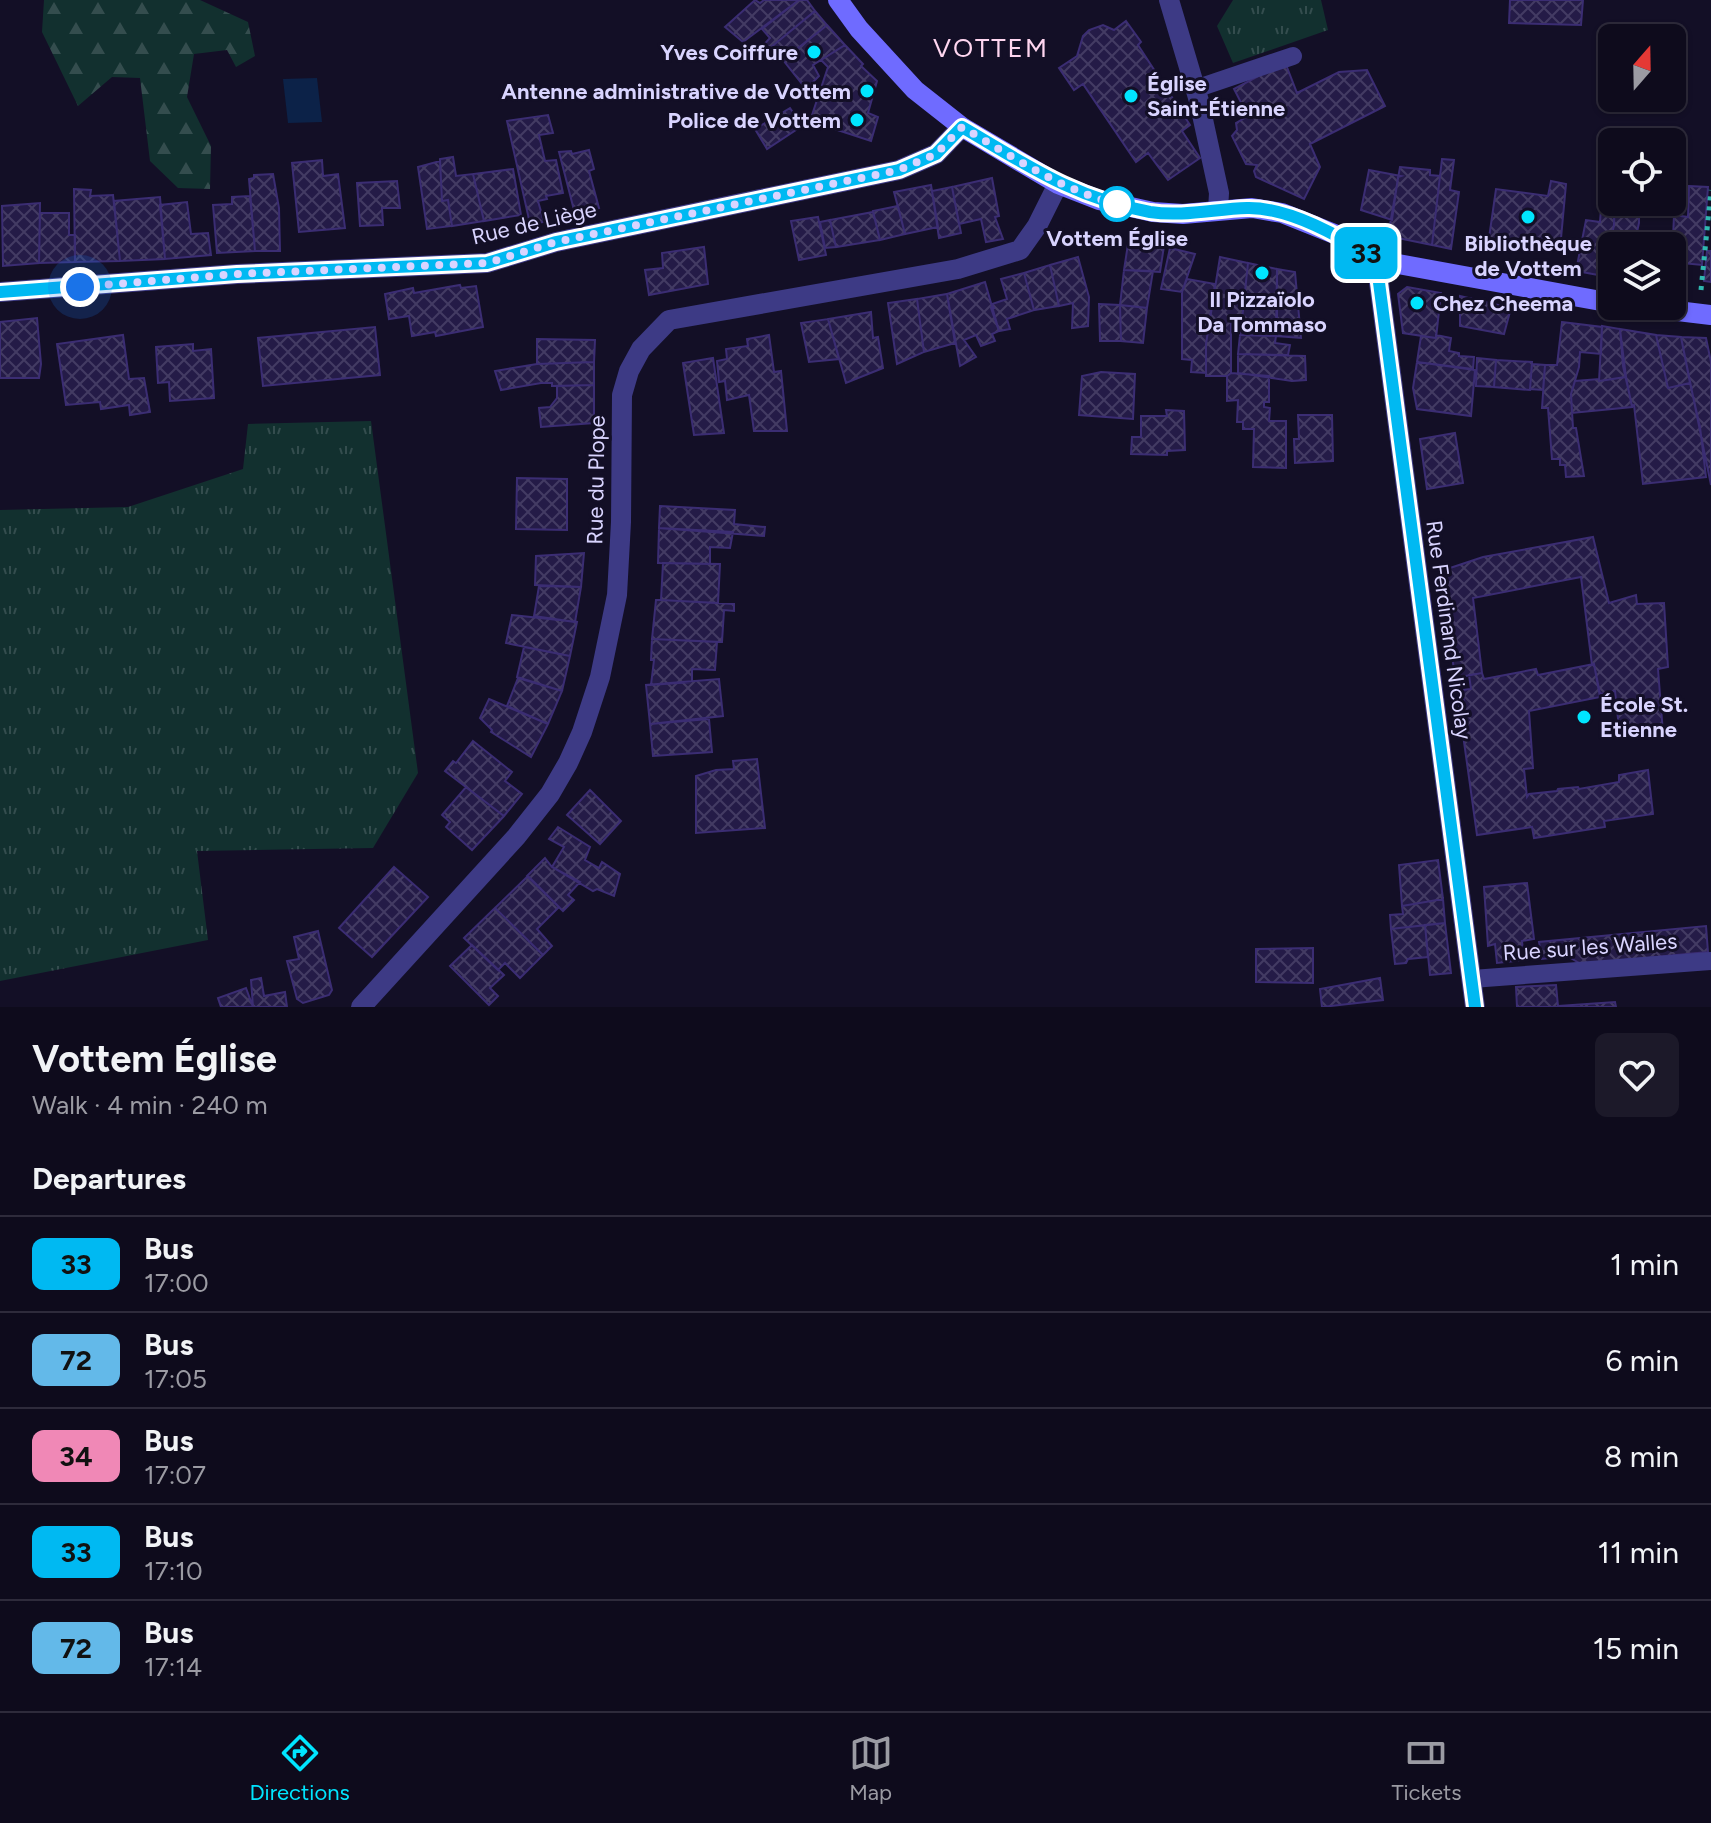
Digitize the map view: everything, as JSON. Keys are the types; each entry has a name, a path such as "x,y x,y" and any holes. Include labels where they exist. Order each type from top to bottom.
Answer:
{"street":[{"path":"838,0 859,29 915,90 962,127 1058,184 1099,200 1153,212 1183,214 1252,208 1282,213 1342,237 1376,260 1598,300"},
{"path":"1169,0 1195,89 1219,193 1218,210"},
{"name":"Rue de Liège","path":"0,292 237,274 487,263 556,242 899,170 936,154 962,127"},
{"name":"Rue du Plope","path":"361,1007 516,837 550,794 582,732 600,677 617,595 622,395 629,371 653,334 669,320 958,269 1020,250 1037,226 1058,184"},
{"name":"Rue Ferdinand Nicolay","path":"1376,260 1475,1007"}],"lane":[{"path":"1195,89 1293,56"},
{"name":"Rue sur les Walles","path":"1472,979 1711,961"}],"path":[{"path":"1705,315 1711,190"}],"green space":[{"path":"44,0 200,0 248,22 255,56 236,67 227,50 194,54 187,97 211,146 210,189 178,188 150,161 140,78 112,77 78,106 42,32"},
{"path":"1233,0 1321,0 1328,30 1233,63 1217,26"},
{"path":"371,421 418,773 373,848 197,851 208,940 0,981 0,510 128,507 243,469 248,424"}],"water":[{"path":"317,78 322,122 288,123 283,79"}],"building":[{"path":"755,0 760,3 764,0 799,0 743,42 725,27"},
{"path":"799,0 807,0 815,11 765,52 760,49 770,38 762,29"},
{"path":"1510,0 1583,0 1581,25 1509,23"},
{"path":"815,11 827,25 786,58 782,52 776,57 765,52"},
{"name":"Église Saint-Étienne","path":"1126,21 1190,125 1182,131 1200,158 1168,180 1148,153 1136,162 1083,84 1074,90 1059,68 1077,56 1083,36 1089,30 1103,25 1114,30"},
{"name":"Yves Coiffure","path":"827,25 845,45 813,65 819,76 806,89 783,60"},
{"path":"845,45 877,81 868,113 878,117 871,141 810,121 828,67 821,60"},
{"path":"1285,62 1297,93 1339,72 1367,70 1385,106 1310,144 1320,167 1304,199 1256,177 1254,171 1257,165 1246,164 1232,136 1237,130 1236,123 1248,116 1234,89"},
{"path":"790,108 802,126 767,149 755,129"},
{"path":"548,115 553,133 539,135 545,161 556,160 563,193 538,201 544,222 530,224 507,121"},
{"path":"589,150 594,169 589,171 599,208 575,214 559,152 571,151 572,154"},
{"path":"453,157 456,176 473,174 484,221 452,226 448,200 442,201 440,159"},
{"path":"1442,159 1454,160 1450,190 1459,192 1451,249 1432,245"},
{"path":"322,160 323,176 338,174 345,228 299,232 292,163"},
{"path":"440,161 442,201 448,200 452,226 427,229 418,167"},
{"path":"1400,167 1430,170 1430,175 1440,176 1432,245 1388,236"},
{"path":"513,169 521,215 484,221 473,174"},
{"path":"1369,170 1401,176 1398,177 1392,220 1361,210"},
{"path":"273,174 279,208 280,251 255,251 249,179 254,175"},
{"path":"992,178 999,216 995,217 1003,239 986,242 981,219 959,224 952,187"},
{"path":"397,181 400,208 382,208 383,225 360,226 357,183"},
{"name":"Bibliothèque de Vottem","path":"1551,181 1566,184 1560,249 1489,238 1496,189 1548,196"},
{"path":"931,185 938,227 905,234 894,192"},
{"path":"1689,186 1708,187 1702,265 1686,263 1686,232 1673,232 1674,216 1688,217"},
{"path":"952,187 961,233 939,238 932,191"},
{"path":"74,189 91,190 90,196 113,195 120,261 75,262"},
{"path":"250,196 255,251 217,253 213,205 232,204 232,197"},
{"path":"160,197 165,259 120,261 114,201"},
{"path":"187,202 191,234 208,233 211,255 165,259 160,205"},
{"path":"40,203 39,263 3,266 2,206"},
{"path":"898,206 905,234 880,240 873,211"},
{"path":"873,212 880,240 836,247 830,220"},
{"path":"40,213 69,213 69,235 75,235 75,262 39,263"},
{"path":"1600,216 1614,216 1613,232 1598,232 1598,275 1576,271 1586,220 1600,222"},
{"path":"1614,216 1639,216 1637,232 1613,232"},
{"path":"818,217 826,255 799,260 791,221"},
{"path":"830,220 836,247 825,248 820,222"},
{"path":"1128,244 1164,246 1160,272 1124,270"},
{"path":"704,247 708,284 649,295 645,270 663,268 662,253"},
{"path":"1170,248 1195,254 1182,292 1161,289"},
{"path":"1707,251 1711,251 1711,282 1704,281"},
{"path":"1078,257 1089,297 1088,326 1072,328 1073,303 1059,306 1050,265"},
{"path":"1220,257 1248,263 1242,320 1231,319 1231,373 1227,376 1206,376 1206,344"},
{"path":"1248,263 1277,269 1277,320 1242,320"},
{"path":"1050,265 1059,306 1034,310 1024,273"},
{"path":"1277,269 1295,272 1301,338 1276,336"},
{"path":"1124,270 1153,271 1147,308 1120,305"},
{"path":"1024,273 1034,310 1007,319 1010,329 999,331 991,308 994,308 992,304 1007,299 1001,279"},
{"path":"1187,279 1215,284 1206,344 1206,373 1191,372 1192,360 1182,359 1182,292"},
{"path":"985,282 999,331 992,334 995,341 981,346 976,335 964,340 976,357 960,366 947,294"},
{"path":"460,285 461,288 476,286 483,327 436,336 435,332 412,336 409,316 389,319 385,294 413,288 414,293"},
{"path":"1407,287 1441,293 1436,338 1403,333 1398,294"},
{"path":"947,294 955,343 924,352 917,299"},
{"path":"1460,296 1511,308 1504,334 1460,326"},
{"path":"917,299 924,352 897,364 888,303"},
{"path":"1099,304 1120,305 1121,341 1100,341"},
{"path":"1120,305 1147,308 1143,343 1121,341"},
{"path":"871,312 873,338 878,337 883,368 846,383 828,319"},
{"path":"37,318 41,364 39,378 0,378 0,322"},
{"path":"828,319 839,359 809,362 801,323"},
{"path":"1242,320 1277,320 1276,336 1240,335"},
{"path":"1562,322 1602,327 1601,354 1580,352 1571,394 1573,428 1576,428 1584,476 1566,477 1565,465 1560,465 1560,459 1552,459 1548,408 1542,408 1545,365 1557,365"},
{"path":"1602,326 1620,329 1626,377 1599,381"},
{"path":"375,327 380,375 263,386 258,338"},
{"path":"1620,329 1656,335 1668,388 1690,383 1700,427 1706,477 1643,484 1634,405 1623,366"},
{"path":"123,335 129,379 144,378 150,412 130,415 129,405 101,409 100,402 66,405 57,344"},
{"path":"769,335 774,372 781,371 787,431 754,431 749,395 727,400 725,381 719,382 717,361 727,359 726,349 748,346 747,339"},
{"path":"1240,335 1276,336 1275,343 1290,345 1288,355 1238,354"},
{"path":"1436,335 1451,338 1449,351 1459,353 1459,356 1474,357 1473,369 1417,362 1421,336 1436,338"},
{"path":"1656,335 1681,337 1690,383 1668,388"},
{"path":"1681,337 1706,338 1711,362 1711,485"},
{"path":"537,339 595,340 594,362 537,364"},
{"path":"193,344 193,351 211,349 214,398 170,401 169,382 158,383 156,347"},
{"path":"1238,354 1305,356 1306,380 1292,381 1238,373"},
{"path":"713,358 724,433 694,435 683,363"},
{"path":"1477,358 1496,360 1494,387 1476,386"},
{"path":"1496,360 1532,362 1530,390 1494,387"},
{"path":"594,362 594,385 552,386 552,383 541,383 501,390 495,371 537,364"},
{"path":"1417,362 1475,370 1471,416 1417,409 1413,388"},
{"path":"1532,364 1545,365 1543,390 1530,389"},
{"path":"1101,372 1135,374 1133,419 1079,415 1082,376"},
{"path":"1231,373 1269,376 1269,402 1264,402 1264,407 1270,408 1269,421 1286,421 1286,468 1253,467 1254,429 1243,429 1243,422 1237,422 1238,400 1227,401 1227,376"},
{"path":"1626,377 1632,407 1572,413 1571,394 1575,381"},
{"path":"594,385 594,423 541,427 539,408 550,407 557,398 557,386"},
{"path":"1166,410 1184,411 1185,450 1167,451 1167,455 1131,454 1132,437 1141,437 1141,416 1167,416"},
{"path":"1298,415 1332,415 1333,461 1295,463 1294,439 1299,439"},
{"path":"1455,433 1463,483 1427,489 1420,439"},
{"path":"517,478 567,479 567,530 516,529"},
{"path":"660,506 735,510 734,524 765,527 764,536 659,528"},
{"path":"659,528 733,532 730,548 710,547 710,564 658,563"},
{"path":"1593,537 1609,603 1636,595 1637,604 1664,603 1668,667 1658,669 1663,733 1620,737 1615,691 1600,694 1592,665 1581,577 1473,598 1482,673 1455,678 1441,571 1483,557"},
{"path":"584,553 581,587 535,585 536,556"},
{"path":"663,563 720,564 718,603 661,600"},
{"path":"539,586 581,587 575,622 534,616"},
{"path":"656,600 734,604 734,611 724,610 722,642 652,639"},
{"path":"512,615 577,622 570,656 506,643"},
{"path":"652,639 717,642 715,670 692,669 692,682 651,685 654,660 651,660"},
{"path":"524,647 570,656 562,691 517,677"},
{"path":"1594,664 1600,697 1529,711 1533,768 1524,769 1527,797 1529,794 1558,789 1619,782 1619,775 1648,770 1653,814 1604,821 1605,827 1534,838 1532,827 1477,835 1459,706 1464,705 1463,690 1471,689 1469,675 1482,673 1484,679 1536,669 1538,675"},
{"path":"518,678 562,691 548,724 507,706"},
{"path":"719,679 723,716 650,724 646,685"},
{"path":"489,699 548,724 531,757 491,732 480,718"},
{"path":"709,719 712,752 653,756 650,724"},
{"path":"473,741 512,772 505,781 522,794 504,816 445,771 453,761 456,763"},
{"path":"757,759 765,828 696,833 696,776 734,769 733,761"},
{"path":"466,787 504,816 472,850 446,827 450,822 442,815"},
{"path":"590,790 621,821 600,844 567,815"},
{"path":"558,827 590,847 585,860 599,868 602,862 620,874 614,896 597,889 593,891 552,867 564,847 549,839"},
{"path":"545,858 552,867 580,882 568,895 574,900 563,911 527,876"},
{"path":"1438,860 1443,899 1402,906 1399,865"},
{"path":"394,867 428,897 372,957 339,928"},
{"path":"528,876 559,907 537,929 552,946 543,955 495,908"},
{"path":"1527,883 1534,939 1522,941 1524,960 1497,963 1495,944 1488,946 1484,887"},
{"path":"1443,899 1445,923 1391,929 1390,915 1403,914 1402,906"},
{"path":"495,908 543,955 520,978 505,963 498,970 464,938"},
{"path":"1445,923 1451,973 1430,975 1425,925"},
{"path":"1425,925 1428,957 1395,964 1391,929"},
{"path":"1706,926 1708,952 1581,964 1567,956 1542,959 1539,942"},
{"path":"318,931 332,990 329,995 303,1003 297,999 287,961 299,959 294,937"},
{"path":"472,945 504,975 490,988 498,996 489,1005 450,966"},
{"path":"1313,948 1313,983 1256,982 1256,949"},
{"path":"261,978 264,996 285,992 287,1007 253,1007 251,980"},
{"path":"1380,978 1383,1000 1322,1007 1320,989"},
{"path":"1556,985 1558,1006 1615,1002 1616,1007 1517,1007 1516,987"},
{"path":"246,988 253,1007 221,1007 218,998"}],"bus line":[{"name":"33","path":"0,292 237,274 487,263 556,242 899,170 936,154 962,127 1058,184 1099,200 1153,212 1183,214 1252,208 1282,213 1342,237 1376,260 1475,1007"}],"place":[{"name":"Yves Coiffure","path":"814,52"},
{"name":"Antenne administrative de Vottem","path":"867,91"},
{"name":"Église Saint-Étienne","path":"1131,96"},
{"name":"Police de Vottem","path":"857,120"},
{"name":"Vottem Église","path":"1117,204"},
{"name":"Bibliothèque de Vottem","path":"1528,217"},
{"name":"Il Pizzaïolo Da Tommaso","path":"1262,273"},
{"name":"Chez Cheema","path":"1417,303"},
{"name":"École St. Etienne","path":"1584,717"}],"district":[{"name":"VOTTEM","path":"991,48"}],"route":[{"path":"80,287 237,274 487,263 556,242 899,170 936,154 962,127 1058,184 1099,200 1126,206 1117,204"}]}
